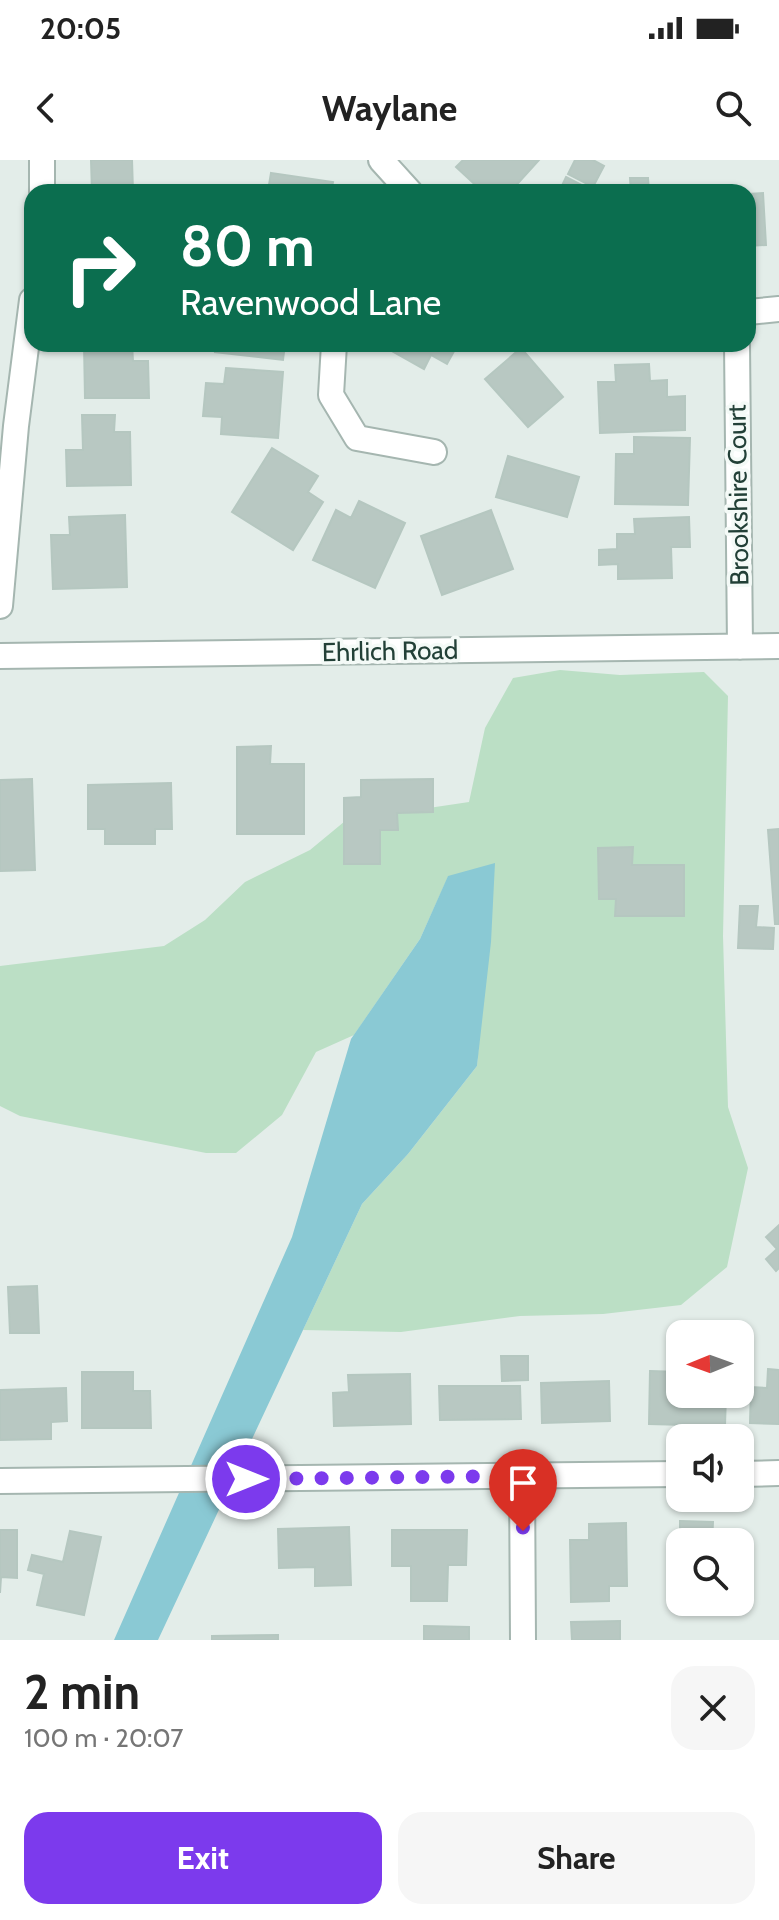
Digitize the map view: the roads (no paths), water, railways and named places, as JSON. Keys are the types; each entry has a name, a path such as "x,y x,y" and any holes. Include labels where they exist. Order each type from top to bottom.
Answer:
{"street":[{"path":"42,160 42,184"},
{"path":"381,160 403,184"},
{"path":"756,311 779,309"},
{"path":"0,606 25,352"},
{"path":"334,352 331,395 357,438 434,452"},
{"name":"Brookshire Court","path":"737,352 740,647"},
{"name":"Ehrlich Road","path":"0,656 779,646"},
{"path":"754,1474 779,1473"},
{"path":"0,1481 666,1474"},
{"path":"522,1476 523,1640"}],"water":[{"path":"495,863 491,942 477,1066 408,1154 362,1204 158,1640 114,1640 292,1237 351,1039 420,939 448,876"}]}
